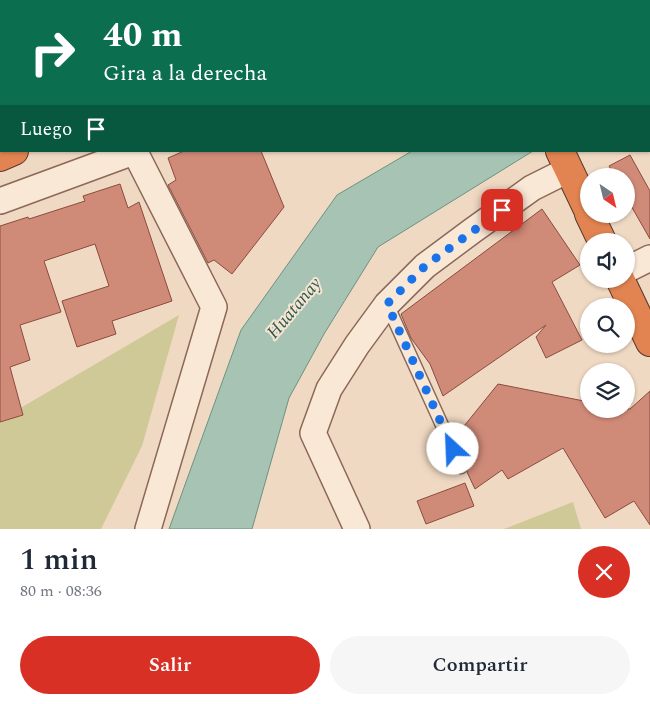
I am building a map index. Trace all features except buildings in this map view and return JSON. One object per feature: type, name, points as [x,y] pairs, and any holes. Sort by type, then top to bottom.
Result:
[{"type":"highway","points":[[0,157],[12,152]]},
{"type":"highway","points":[[563,158],[580,194]]},
{"type":"highway","points":[[624,288],[650,342]]},
{"type":"street","points":[[0,201],[136,152],[214,307],[148,529]]},
{"type":"street","points":[[357,529],[313,433],[329,389],[357,345],[387,304],[425,266],[532,188],[563,158]]},
{"type":"street","points":[[635,266],[650,258]]},
{"type":"lane","points":[[387,304],[462,467]]},
{"type":"shaded area","points":[[179,315],[142,446],[101,529],[0,529],[0,420]]},
{"type":"shaded area","points":[[573,502],[581,529],[504,529]]},
{"type":"water","name":"Huatanay","points":[[410,152],[531,152],[378,247],[324,334],[289,398],[252,529],[169,529],[241,330],[337,195]]},
{"type":"route","points":[[453,449],[387,304],[425,266],[502,210]]}]
